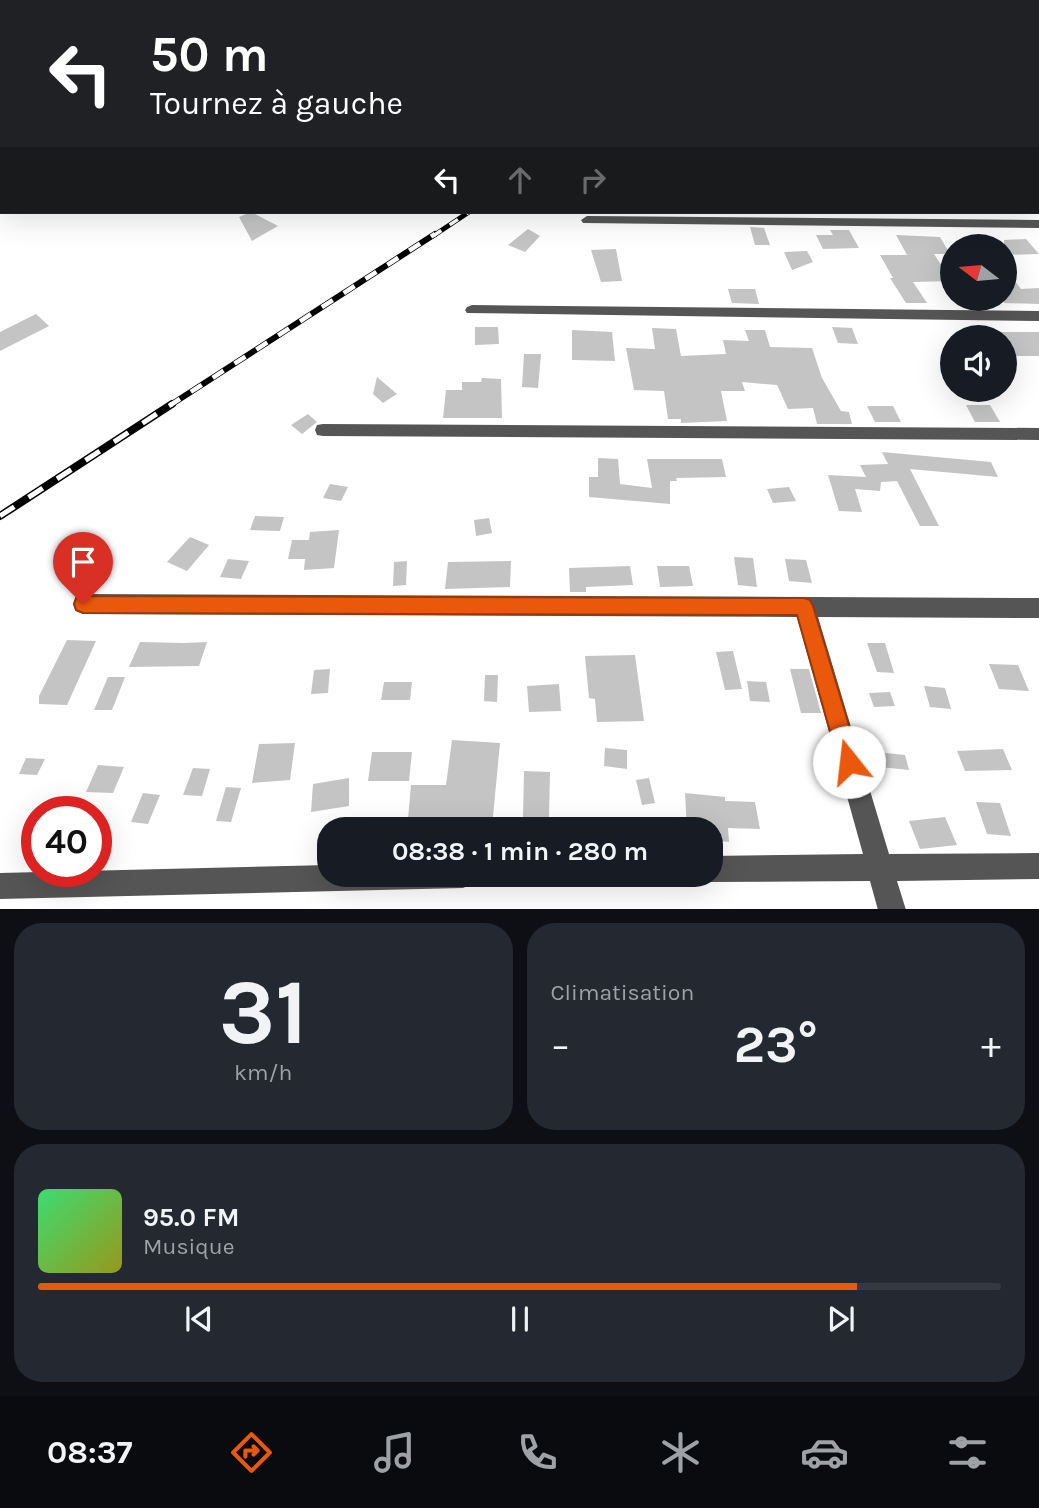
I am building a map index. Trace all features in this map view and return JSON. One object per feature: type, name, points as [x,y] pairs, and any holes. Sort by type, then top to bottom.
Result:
[{"type":"street","points":[[587,220],[1039,223]]},
{"type":"street","points":[[472,310],[1039,316]]},
{"type":"street","points":[[323,430],[1039,433]]},
{"type":"street","points":[[83,604],[1039,608]]},
{"type":"street","points":[[804,606],[892,909]]},
{"type":"street","points":[[723,869],[1039,866]]},
{"type":"street","points":[[0,886],[317,878]]},
{"type":"building","points":[[255,214],[278,226],[252,241],[239,217]]},
{"type":"building","points":[[750,227],[764,228],[770,245],[755,245]]},
{"type":"building","points":[[528,229],[540,236],[525,252],[508,245]]},
{"type":"building","points":[[830,230],[849,230],[859,248],[823,249],[816,235],[833,235]]},
{"type":"building","points":[[896,235],[940,237],[940,254],[934,254],[940,263],[940,281],[913,282],[927,303],[906,303],[890,278],[893,278],[880,255],[907,255]]},
{"type":"building","points":[[1017,239],[1026,239],[1039,254],[1017,255]]},
{"type":"building","points":[[616,249],[622,281],[601,282],[591,250]]},
{"type":"building","points":[[807,251],[813,262],[792,270],[784,252]]},
{"type":"building","points":[[1017,284],[1021,289],[1039,288],[1039,304],[1017,303]]},
{"type":"building","points":[[728,289],[755,289],[759,304],[732,303]]},
{"type":"building","points":[[36,314],[49,326],[0,351],[0,332]]},
{"type":"building","points":[[475,327],[498,327],[499,344],[475,345]]},
{"type":"building","points":[[832,327],[852,328],[858,344],[838,343]]},
{"type":"building","points":[[652,328],[676,329],[681,356],[726,354],[723,340],[749,341],[745,330],[765,330],[770,347],[812,348],[822,378],[841,411],[849,412],[852,424],[817,424],[813,408],[788,409],[777,385],[742,382],[745,391],[721,391],[727,421],[681,423],[681,419],[668,419],[664,391],[634,390],[626,348],[655,349]]},
{"type":"building","points":[[572,330],[612,332],[615,361],[572,360]]},
{"type":"building","points":[[1017,332],[1039,332],[1039,356],[1017,356]]},
{"type":"building","points":[[524,354],[541,354],[538,388],[522,387]]},
{"type":"building","points":[[377,377],[397,394],[383,403],[373,394]]},
{"type":"building","points":[[482,378],[501,379],[502,418],[443,418],[446,390],[462,390],[462,382],[481,382]]},
{"type":"building","points":[[966,405],[990,405],[1000,422],[975,422]]},
{"type":"building","points":[[867,406],[893,406],[901,422],[875,422]]},
{"type":"building","points":[[308,414],[317,422],[302,434],[291,425]]},
{"type":"building","points":[[882,452],[991,462],[998,477],[910,469],[939,526],[920,526],[897,481],[881,482],[880,491],[855,489],[862,512],[839,511],[828,475],[866,477],[860,465],[888,464]]},
{"type":"building","points":[[598,458],[618,459],[620,484],[652,488],[647,459],[722,459],[726,477],[676,478],[677,481],[670,481],[670,504],[589,497],[589,477],[598,477]]},
{"type":"building","points":[[330,484],[348,487],[341,501],[323,498]]},
{"type":"building","points":[[789,487],[796,501],[773,503],[767,489]]},
{"type":"building","points":[[255,516],[284,517],[280,531],[250,530]]},
{"type":"building","points":[[489,518],[492,533],[476,536],[474,520]]},
{"type":"building","points":[[339,530],[334,568],[304,570],[305,559],[288,559],[292,540],[309,540],[310,532]]},
{"type":"building","points":[[190,537],[209,545],[187,571],[167,562]]},
{"type":"building","points":[[82,550],[95,563],[82,573],[68,559]]},
{"type":"building","points":[[734,557],[753,558],[757,587],[738,585]]},
{"type":"building","points":[[228,559],[249,561],[241,579],[220,577]]},
{"type":"building","points":[[785,559],[806,560],[812,583],[789,581]]},
{"type":"building","points":[[407,561],[406,585],[393,586],[394,562]]},
{"type":"building","points":[[511,561],[510,587],[445,589],[448,562]]},
{"type":"building","points":[[630,566],[633,585],[586,587],[586,592],[570,592],[569,568]]},
{"type":"building","points":[[657,566],[689,566],[693,586],[660,587]]},
{"type":"building","points":[[67,640],[96,641],[67,705],[39,704],[39,696]]},
{"type":"building","points":[[140,642],[207,642],[199,666],[129,667]]},
{"type":"building","points":[[867,643],[885,643],[894,673],[877,672]]},
{"type":"building","points":[[733,651],[742,689],[725,690],[716,652]]},
{"type":"building","points":[[635,655],[644,721],[597,722],[595,699],[589,698],[585,656]]},
{"type":"building","points":[[989,664],[1018,665],[1029,691],[999,689]]},
{"type":"building","points":[[330,669],[328,693],[311,694],[314,670]]},
{"type":"building","points":[[790,669],[809,669],[821,713],[801,713]]},
{"type":"building","points":[[485,675],[498,675],[497,702],[484,701]]},
{"type":"building","points":[[108,677],[125,677],[112,710],[94,710]]},
{"type":"building","points":[[747,681],[766,682],[770,702],[750,701]]},
{"type":"building","points":[[384,682],[412,682],[410,700],[381,700]]},
{"type":"building","points":[[559,684],[561,711],[529,712],[527,686]]},
{"type":"building","points":[[924,686],[945,688],[951,709],[930,707]]},
{"type":"building","points":[[890,692],[895,706],[874,707],[869,693]]},
{"type":"building","points":[[452,740],[500,743],[493,817],[408,817],[411,785],[446,785]]},
{"type":"building","points":[[295,743],[290,780],[252,783],[259,744]]},
{"type":"building","points":[[605,748],[627,750],[627,769],[604,766]]},
{"type":"building","points":[[1003,749],[1012,770],[965,771],[957,751]]},
{"type":"building","points":[[867,751],[905,755],[909,770],[870,766]]},
{"type":"building","points":[[372,752],[412,752],[409,781],[368,781]]},
{"type":"building","points":[[26,758],[45,759],[37,775],[19,774]]},
{"type":"building","points":[[98,765],[124,767],[113,793],[86,792]]},
{"type":"building","points":[[193,768],[210,769],[202,796],[183,795]]},
{"type":"building","points":[[524,771],[550,772],[549,817],[523,817]]},
{"type":"building","points":[[349,778],[349,806],[311,812],[313,784]]},
{"type":"building","points":[[649,778],[655,803],[642,805],[636,780]]},
{"type":"building","points":[[226,787],[241,788],[231,822],[216,821]]},
{"type":"building","points":[[143,793],[160,795],[148,824],[131,822]]},
{"type":"building","points":[[685,793],[725,797],[725,801],[755,802],[760,829],[728,828],[729,842],[723,841],[723,817],[686,817]]},
{"type":"building","points":[[976,802],[1000,803],[1011,836],[987,834]]},
{"type":"building","points":[[945,817],[957,845],[920,849],[909,821]]},
{"type":"railway","points":[[433,236],[466,214]]},
{"type":"railway","points":[[169,406],[435,234]]},
{"type":"railway","points":[[0,516],[172,404]]},
{"type":"route","points":[[83,604],[804,606],[849,762]]}]
